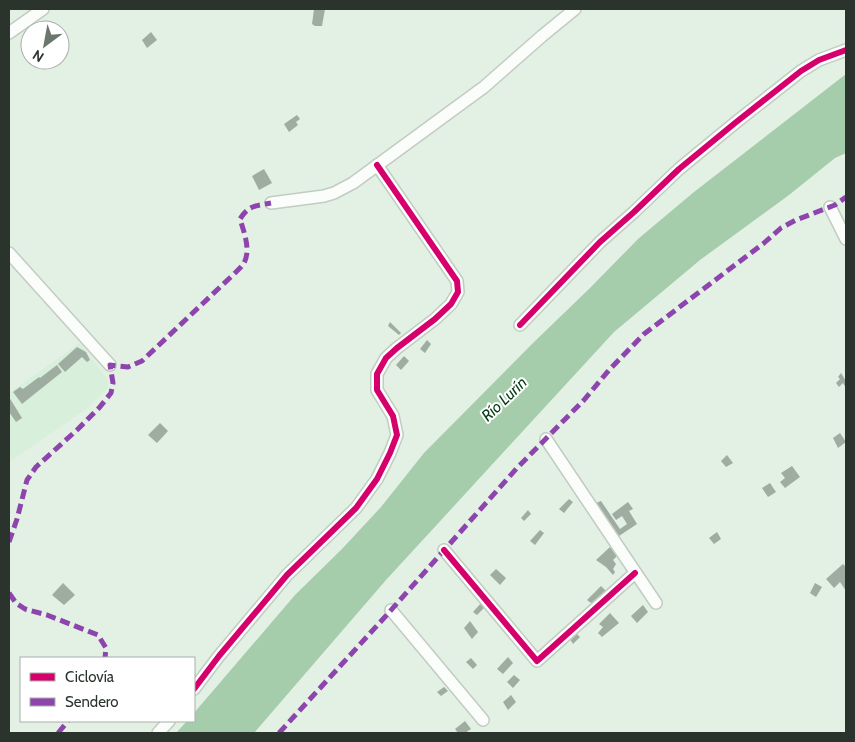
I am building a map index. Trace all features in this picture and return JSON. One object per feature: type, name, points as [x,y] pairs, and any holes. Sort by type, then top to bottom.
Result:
[{"type":"street","points":[[9,33],[43,9]]},
{"type":"street","points":[[271,203],[324,196],[354,183],[484,87],[575,9]]},
{"type":"street","points":[[520,325],[600,242],[679,169],[801,71],[819,60],[846,50]]},
{"type":"street","points":[[195,688],[287,575],[356,508],[377,479],[397,434],[393,416],[378,390],[377,374],[386,358],[435,319],[451,304],[458,292],[457,281],[377,165]]},
{"type":"street","points":[[830,207],[846,239]]},
{"type":"street","points":[[9,253],[110,365]]},
{"type":"street","points":[[546,439],[656,604]]},
{"type":"street","points":[[444,550],[537,661],[635,573]]},
{"type":"street","points":[[391,610],[483,720]]},
{"type":"street","points":[[158,733],[168,722]]},
{"type":"shaded area","points":[[80,343],[108,380],[108,388],[89,407],[9,462],[9,393]]},
{"type":"water","name":"Río Lurín","points":[[846,74],[846,153],[835,158],[789,195],[700,260],[614,332],[386,580],[254,733],[176,733],[186,722],[195,722],[195,712],[295,595],[381,507],[424,453],[638,239],[694,192]]},
{"type":"building","points":[[314,9],[325,9],[322,26],[312,24]]},
{"type":"building","points":[[151,32],[157,40],[147,48],[142,40]]},
{"type":"building","points":[[297,115],[300,119],[296,122],[298,125],[289,132],[284,124]]},
{"type":"building","points":[[264,169],[272,183],[259,190],[252,176]]},
{"type":"building","points":[[390,322],[401,333],[399,335],[388,326]]},
{"type":"building","points":[[427,340],[431,344],[425,353],[420,349]]},
{"type":"building","points":[[77,347],[86,352],[90,360],[87,362],[82,357],[65,372],[58,364]]},
{"type":"building","points":[[404,356],[409,361],[401,370],[396,365]]},
{"type":"building","points":[[57,365],[62,372],[22,404],[13,392],[20,387],[23,389]]},
{"type":"building","points":[[841,373],[846,381],[846,388],[843,383],[839,387],[836,383],[840,379],[838,377]]},
{"type":"building","points":[[9,397],[22,418],[16,422],[9,412]]},
{"type":"building","points":[[160,423],[168,431],[157,443],[148,435]]},
{"type":"building","points":[[840,433],[846,442],[838,448],[833,438]]},
{"type":"building","points":[[727,455],[733,463],[726,467],[721,461]]},
{"type":"building","points":[[792,466],[800,477],[785,488],[780,482],[785,478],[781,473]]},
{"type":"building","points":[[770,483],[776,492],[768,497],[762,488]]},
{"type":"building","points":[[569,499],[573,502],[564,513],[559,509]]},
{"type":"building","points":[[601,501],[620,529],[627,524],[622,516],[616,520],[612,514],[628,502],[633,509],[629,511],[637,524],[619,536],[596,503]]},
{"type":"building","points":[[528,510],[531,514],[524,521],[521,518]]},
{"type":"building","points":[[540,530],[544,533],[535,545],[530,541]]},
{"type":"building","points":[[717,532],[721,539],[714,544],[709,538]]},
{"type":"building","points":[[610,547],[617,556],[613,560],[616,564],[613,569],[615,572],[613,575],[596,560]]},
{"type":"building","points":[[843,564],[846,567],[846,591],[840,582],[834,588],[826,579]]},
{"type":"building","points":[[496,569],[506,578],[500,585],[490,575]]},
{"type":"building","points":[[63,583],[75,595],[64,605],[52,595]]},
{"type":"building","points":[[815,583],[822,587],[816,597],[810,593]]},
{"type":"building","points":[[601,586],[606,591],[591,603],[587,600]]},
{"type":"building","points":[[482,602],[486,606],[477,615],[473,612]]},
{"type":"building","points":[[643,605],[648,612],[637,623],[631,616]]},
{"type":"building","points":[[610,613],[619,623],[602,637],[598,633],[603,627],[599,624]]},
{"type":"building","points":[[470,621],[478,632],[472,639],[464,628]]},
{"type":"building","points":[[576,633],[580,637],[573,644],[570,639]]},
{"type":"building","points":[[508,657],[513,663],[503,674],[497,669]]},
{"type":"building","points":[[471,658],[477,665],[473,669],[466,662]]},
{"type":"building","points":[[514,675],[520,680],[513,688],[507,682]]},
{"type":"building","points":[[444,687],[448,691],[441,696],[437,692]]},
{"type":"building","points":[[511,695],[516,702],[508,710],[503,702]]},
{"type":"building","points":[[465,721],[471,729],[465,733],[458,733],[455,729]]},
{"type":"marked path","points":[[279,733],[517,468],[584,400],[609,370],[644,334],[781,228],[835,205],[846,197]]},
{"type":"marked path","points":[[9,542],[27,480],[36,467],[78,429],[111,393],[113,383],[110,365],[128,367],[142,361],[237,271],[244,263],[247,252],[240,219],[250,209],[271,203]]},
{"type":"marked path","points":[[9,593],[16,603],[25,609],[47,615],[98,635],[106,648],[105,657]]},
{"type":"marked path","points":[[58,733],[67,722]]},
{"type":"cycle path","points":[[520,325],[600,242],[679,169],[801,71],[819,60],[846,50]]},
{"type":"cycle path","points":[[195,688],[287,575],[356,508],[377,479],[397,435],[393,416],[377,390],[377,374],[386,358],[435,319],[451,304],[458,292],[457,281],[377,165]]},
{"type":"cycle path","points":[[444,550],[537,661],[635,573]]}]
